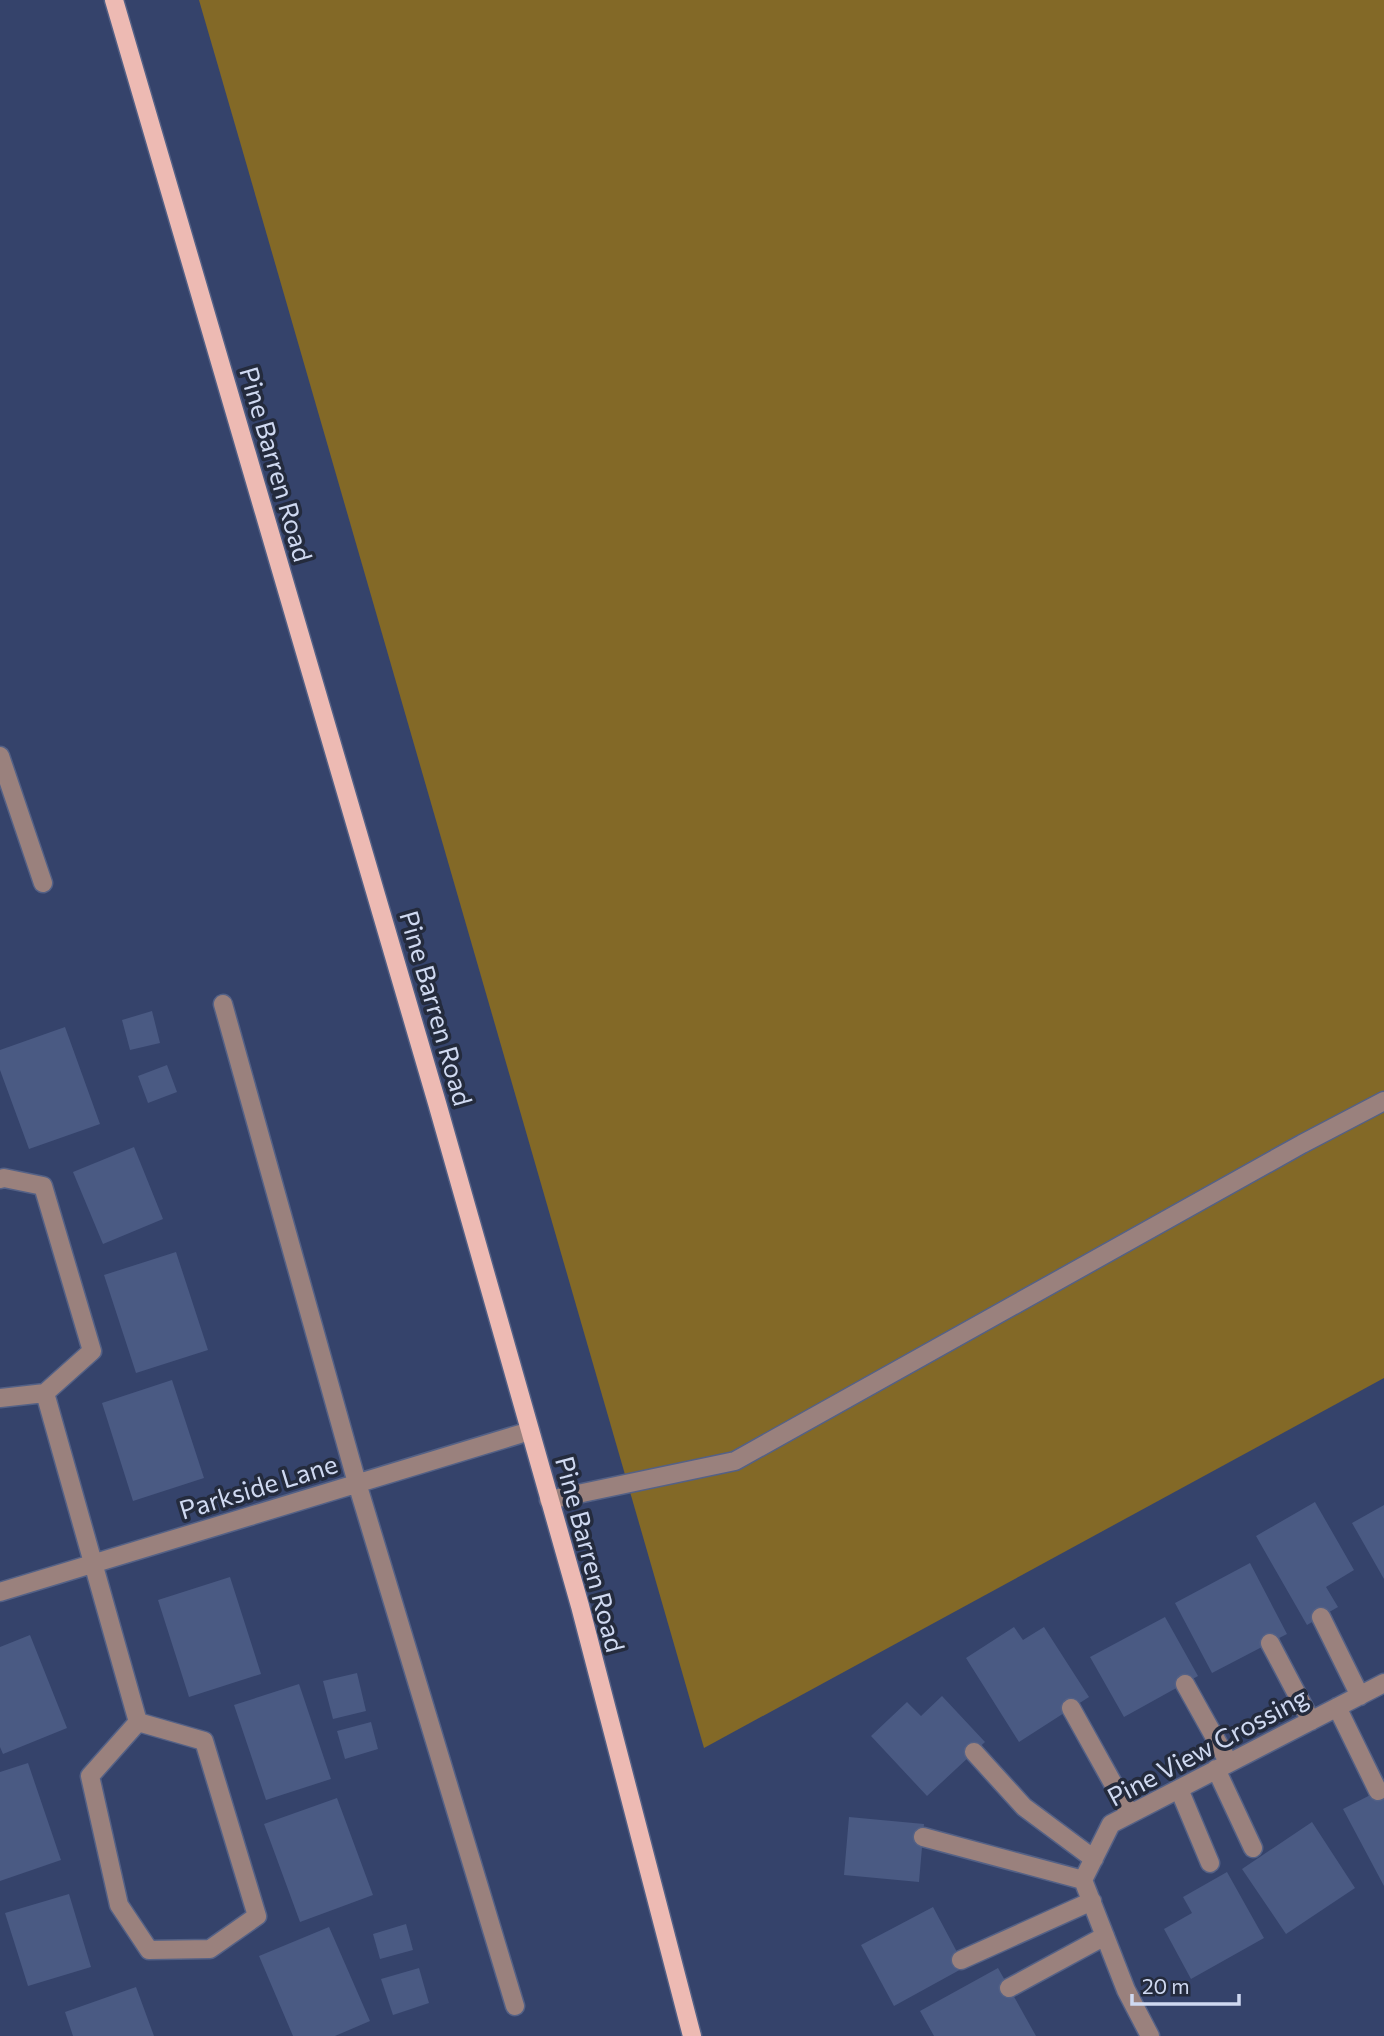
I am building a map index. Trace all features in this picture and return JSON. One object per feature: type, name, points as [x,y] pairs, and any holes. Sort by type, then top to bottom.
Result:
[{"type":"main road","name":"Pine Barren Road","points":[[114,0],[438,1103],[580,1606],[692,2036]]},
{"type":"street","points":[[0,756],[43,883]]},
{"type":"street","points":[[223,1004],[357,1483],[515,2006]]},
{"type":"street","points":[[549,1500],[735,1461],[1302,1144],[1384,1101]]},
{"type":"street","points":[[0,1179],[43,1186],[92,1351],[45,1393],[0,1398]]},
{"type":"street","points":[[45,1393],[138,1722]]},
{"type":"street","name":"Parkside Lane","points":[[0,1592],[530,1431]]},
{"type":"street","points":[[1321,1616],[1360,1696]]},
{"type":"street","points":[[1270,1643],[1311,1721]]},
{"type":"street","name":"Pine View Crossing","points":[[1083,1880],[1111,1824],[1384,1683]]},
{"type":"street","points":[[1185,1684],[1223,1766],[1253,1848]]},
{"type":"street","points":[[1337,1707],[1378,1791]]},
{"type":"street","points":[[1072,1708],[1130,1814]]},
{"type":"street","points":[[138,1722],[204,1741],[257,1916],[210,1949],[149,1950],[119,1905],[90,1776],[138,1722]]},
{"type":"street","points":[[974,1752],[1024,1807],[1094,1859]]},
{"type":"street","points":[[1180,1789],[1210,1863]]},
{"type":"street","points":[[923,1837],[1083,1880],[1145,2034]]},
{"type":"street","points":[[961,1959],[1092,1901]]},
{"type":"street","points":[[1009,1988],[1105,1936]]},
{"type":"shaded area","points":[[199,0],[1384,0],[1384,1378],[704,1748]]},
{"type":"building","points":[[152,1011],[160,1043],[130,1050],[122,1020]]},
{"type":"building","points":[[65,1027],[100,1124],[29,1149],[0,1070],[0,1050]]},
{"type":"building","points":[[167,1065],[177,1092],[148,1103],[138,1076]]},
{"type":"building","points":[[134,1147],[163,1219],[103,1244],[73,1172]]},
{"type":"building","points":[[176,1252],[208,1350],[136,1373],[104,1275]]},
{"type":"building","points":[[172,1380],[204,1478],[133,1501],[102,1403]]},
{"type":"building","points":[[1315,1502],[1354,1570],[1326,1587],[1338,1607],[1307,1625],[1256,1536]]},
{"type":"building","points":[[1384,1505],[1384,1579],[1352,1523]]},
{"type":"building","points":[[1250,1563],[1287,1634],[1212,1673],[1175,1603]]},
{"type":"building","points":[[230,1577],[261,1674],[189,1697],[158,1600]]},
{"type":"building","points":[[1165,1617],[1198,1676],[1124,1717],[1090,1657]]},
{"type":"building","points":[[1014,1627],[1023,1640],[1044,1627],[1089,1697],[1019,1742],[966,1658]]},
{"type":"building","points":[[30,1635],[67,1728],[3,1754],[0,1747],[0,1647]]},
{"type":"building","points":[[357,1673],[366,1711],[333,1719],[323,1681]]},
{"type":"building","points":[[299,1684],[331,1779],[266,1800],[234,1705]]},
{"type":"building","points":[[942,1696],[985,1742],[927,1796],[871,1736],[907,1702],[921,1716]]},
{"type":"building","points":[[371,1722],[378,1749],[345,1759],[337,1731]]},
{"type":"building","points":[[28,1763],[61,1860],[0,1881],[0,1772]]},
{"type":"building","points":[[1384,1788],[1384,1886],[1343,1809]]},
{"type":"building","points":[[337,1798],[373,1895],[300,1922],[264,1824]]},
{"type":"building","points":[[849,1817],[924,1824],[919,1882],[844,1875]]},
{"type":"building","points":[[1312,1822],[1355,1888],[1286,1934],[1242,1869]]},
{"type":"building","points":[[1227,1872],[1264,1938],[1191,1979],[1164,1929],[1192,1913],[1183,1897]]},
{"type":"building","points":[[69,1894],[91,1967],[28,1986],[5,1913]]},
{"type":"building","points":[[933,1907],[965,1967],[894,2006],[861,1945]]},
{"type":"building","points":[[406,1924],[413,1950],[380,1959],[373,1934]]},
{"type":"building","points":[[329,1927],[370,2021],[335,2036],[293,2036],[259,1956]]},
{"type":"building","points":[[419,1968],[429,2003],[393,2015],[381,1979]]},
{"type":"building","points":[[998,1968],[1036,2036],[934,2036],[920,2011]]},
{"type":"building","points":[[136,1987],[154,2036],[73,2036],[65,2012]]}]
